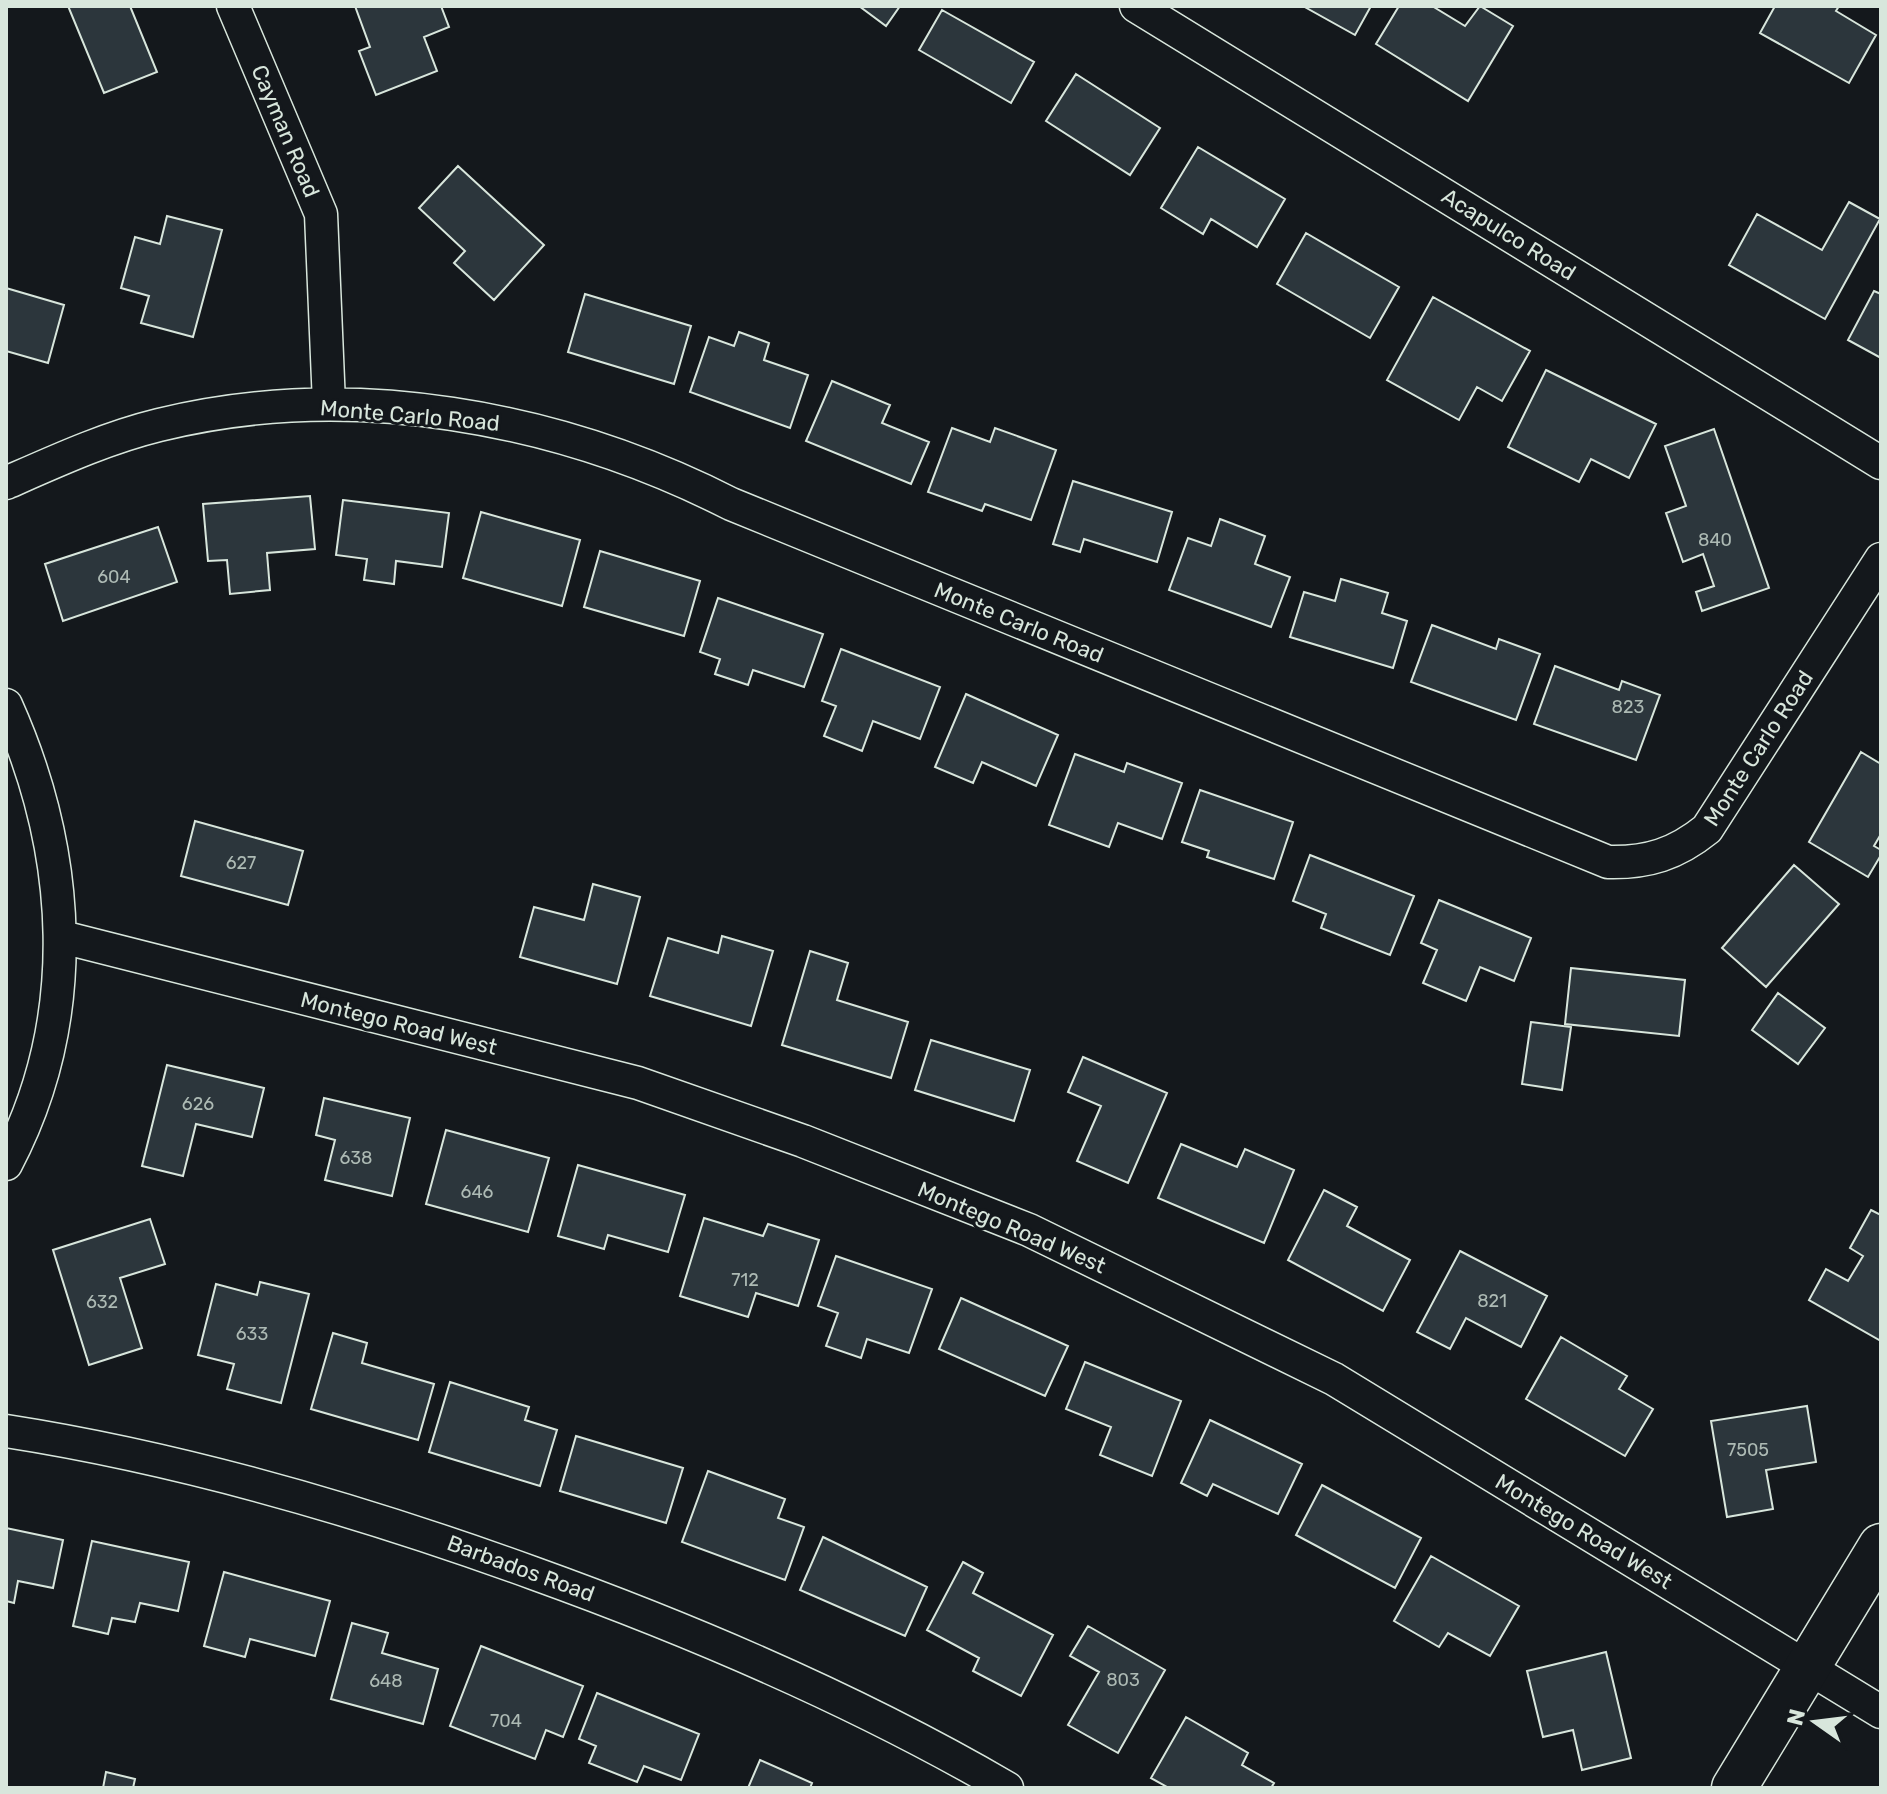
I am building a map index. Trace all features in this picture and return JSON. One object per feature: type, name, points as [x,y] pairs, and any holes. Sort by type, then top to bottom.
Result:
[{"type":"street","name":"Cayman Road","points":[[233,6],[321,214],[329,404]]},
{"type":"street","name":"Acapulco Road","points":[[1136,6],[1881,463]]},
{"type":"street","name":"Monte Carlo Road","points":[[6,483],[80,450],[160,424],[329,404],[453,414],[522,426],[588,443],[680,478],[746,510],[1608,862],[1636,863],[1680,851],[1707,829],[1881,559]]},
{"type":"street","points":[[6,705],[35,775],[56,864],[62,937],[58,985],[42,1070],[20,1138],[6,1164]]},
{"type":"street","name":"Montego Road West","points":[[62,937],[638,1083],[803,1141],[1029,1230],[1334,1379],[1881,1712]]},
{"type":"street","name":"Barbados Road","points":[[6,1431],[240,1481],[422,1533],[655,1617],[765,1662],[1007,1788]]},
{"type":"street","points":[[1734,1788],[1881,1546]]},
{"type":"building","points":[[68,6],[130,6],[157,72],[104,93]]},
{"type":"building","points":[[355,6],[441,6],[449,27],[424,37],[437,71],[376,95],[359,51],[370,47]]},
{"type":"building","points":[[859,6],[900,6],[886,26]]},
{"type":"building","points":[[1303,6],[1371,6],[1355,35]]},
{"type":"building","points":[[1399,6],[1432,6],[1465,26],[1480,6],[1513,26],[1468,101],[1376,44]]},
{"type":"building","points":[[1775,6],[1839,6],[1836,11],[1876,35],[1849,83],[1760,33]]},
{"type":"building","points":[[942,10],[1034,62],[1011,103],[919,50]]},
{"type":"building","points":[[1076,74],[1160,128],[1130,175],[1046,121]]},
{"type":"building","points":[[1198,147],[1285,199],[1257,247],[1211,219],[1203,234],[1161,208]]},
{"type":"building","points":[[458,166],[544,245],[494,300],[454,263],[465,251],[419,208]]},
{"type":"building","points":[[1849,202],[1880,219],[1825,319],[1729,265],[1757,214],[1822,250]]},
{"type":"building","points":[[167,216],[222,230],[193,337],[141,323],[149,296],[121,288],[135,237],[160,244]]},
{"type":"building","points":[[1306,233],[1399,287],[1370,338],[1277,284]]},
{"type":"building","points":[[6,288],[64,305],[48,363],[6,351]]},
{"type":"building","points":[[1874,291],[1881,294],[1881,358],[1848,340]]},
{"type":"building","points":[[585,294],[691,326],[674,384],[568,352]]},
{"type":"building","points":[[1433,297],[1530,351],[1502,401],[1477,387],[1459,420],[1387,380]]},
{"type":"building","points":[[739,332],[769,343],[764,360],[808,375],[790,428],[690,392],[709,337],[734,346]]},
{"type":"building","points":[[1546,370],[1656,424],[1629,478],[1591,459],[1579,482],[1508,447]]},
{"type":"building","points":[[832,381],[890,405],[882,423],[929,442],[911,484],[806,441]]},
{"type":"building","points":[[952,428],[990,442],[995,428],[1056,450],[1031,520],[985,504],[982,511],[928,492]]},
{"type":"building","points":[[1714,429],[1769,588],[1702,611],[1696,592],[1714,586],[1703,554],[1683,562],[1666,513],[1686,506],[1665,446]]},
{"type":"building","points":[[1073,481],[1172,512],[1157,562],[1084,539],[1080,552],[1053,544]]},
{"type":"building","points":[[310,496],[315,549],[267,553],[270,590],[230,594],[227,560],[208,561],[203,504]]},
{"type":"building","points":[[343,500],[449,513],[442,567],[396,561],[394,584],[364,580],[367,559],[336,555]]},
{"type":"building","points":[[481,512],[580,540],[562,606],[463,578]]},
{"type":"building","points":[[1220,519],[1265,536],[1255,564],[1290,577],[1271,627],[1169,590],[1188,538],[1211,546]]},
{"type":"building","points":[[158,527],[177,582],[63,621],[45,564]]},
{"type":"building","points":[[600,551],[700,581],[684,636],[584,607]]},
{"type":"building","points":[[1341,579],[1388,593],[1382,613],[1407,621],[1393,668],[1290,637],[1304,592],[1335,601]]},
{"type":"building","points":[[718,598],[823,634],[804,687],[753,670],[748,685],[715,674],[720,659],[700,652]]},
{"type":"building","points":[[1432,625],[1496,649],[1499,639],[1540,654],[1516,720],[1411,682]]},
{"type":"building","points":[[841,649],[940,687],[920,739],[873,721],[862,751],[824,736],[836,706],[822,701]]},
{"type":"building","points":[[1555,666],[1619,690],[1622,681],[1660,695],[1636,760],[1534,724]]},
{"type":"building","points":[[966,694],[1058,735],[1036,786],[982,762],[973,783],[935,767]]},
{"type":"building","points":[[1861,752],[1881,764],[1881,834],[1874,846],[1881,850],[1881,855],[1868,877],[1809,842]]},
{"type":"building","points":[[1075,754],[1124,772],[1127,763],[1182,783],[1162,839],[1118,823],[1109,847],[1049,825]]},
{"type":"building","points":[[1200,790],[1293,822],[1274,879],[1207,857],[1209,851],[1182,842]]},
{"type":"building","points":[[195,821],[303,851],[288,905],[181,876]]},
{"type":"building","points":[[1310,855],[1414,896],[1390,955],[1321,928],[1326,914],[1293,901]]},
{"type":"building","points":[[1794,865],[1839,904],[1766,987],[1722,948]]},
{"type":"building","points":[[593,884],[640,897],[617,984],[520,957],[534,907],[584,920]]},
{"type":"building","points":[[1439,900],[1531,938],[1514,981],[1480,967],[1466,1001],[1423,983],[1437,950],[1421,943]]},
{"type":"building","points":[[722,936],[773,951],[751,1026],[650,996],[668,938],[718,953]]},
{"type":"building","points":[[810,951],[848,963],[837,1000],[908,1022],[891,1078],[782,1045]]},
{"type":"building","points":[[1571,968],[1685,980],[1679,1036],[1565,1024]]},
{"type":"building","points":[[1778,993],[1825,1028],[1798,1064],[1752,1030]]},
{"type":"building","points":[[1531,1022],[1571,1027],[1562,1090],[1522,1084]]},
{"type":"building","points":[[931,1040],[1030,1070],[1014,1121],[915,1090]]},
{"type":"building","points":[[1083,1057],[1167,1093],[1128,1183],[1077,1161],[1101,1106],[1068,1092]]},
{"type":"building","points":[[167,1065],[264,1088],[252,1137],[196,1124],[183,1176],[142,1166]]},
{"type":"building","points":[[324,1098],[410,1118],[392,1196],[325,1180],[335,1140],[316,1135]]},
{"type":"building","points":[[446,1130],[549,1158],[528,1232],[426,1204]]},
{"type":"building","points":[[1181,1144],[1237,1167],[1245,1149],[1294,1170],[1264,1243],[1158,1198]]},
{"type":"building","points":[[578,1165],[685,1195],[668,1252],[608,1235],[604,1249],[558,1236]]},
{"type":"building","points":[[1324,1190],[1357,1207],[1347,1226],[1410,1260],[1383,1311],[1288,1260]]},
{"type":"building","points":[[1871,1210],[1881,1215],[1881,1341],[1809,1300],[1826,1269],[1848,1281],[1863,1256],[1850,1248]]},
{"type":"building","points":[[704,1218],[763,1236],[768,1224],[819,1240],[798,1306],[756,1293],[748,1317],[680,1296]]},
{"type":"building","points":[[150,1219],[165,1264],[120,1278],[142,1348],[89,1365],[53,1250]]},
{"type":"building","points":[[1460,1251],[1547,1296],[1521,1347],[1466,1318],[1450,1349],[1417,1332]]},
{"type":"building","points":[[836,1256],[932,1289],[909,1353],[867,1339],[861,1358],[826,1346],[838,1313],[818,1306]]},
{"type":"building","points":[[260,1282],[309,1294],[281,1403],[227,1389],[234,1364],[198,1355],[216,1284],[257,1295]]},
{"type":"building","points":[[961,1298],[1068,1346],[1045,1396],[939,1349]]},
{"type":"building","points":[[333,1333],[367,1343],[362,1363],[434,1384],[418,1440],[311,1409]]},
{"type":"building","points":[[1561,1337],[1627,1376],[1619,1389],[1653,1409],[1625,1456],[1526,1399]]},
{"type":"building","points":[[1085,1362],[1181,1401],[1152,1476],[1100,1455],[1111,1427],[1066,1409]]},
{"type":"building","points":[[450,1382],[529,1407],[525,1420],[557,1430],[540,1486],[429,1452]]},
{"type":"building","points":[[1807,1406],[1816,1462],[1766,1470],[1773,1509],[1727,1517],[1711,1421]]},
{"type":"building","points":[[1210,1420],[1302,1464],[1278,1514],[1213,1484],[1207,1496],[1181,1483]]},
{"type":"building","points":[[576,1436],[683,1468],[666,1523],[560,1491]]},
{"type":"building","points":[[708,1471],[785,1499],[778,1518],[804,1527],[785,1580],[682,1542]]},
{"type":"building","points":[[1322,1485],[1421,1538],[1395,1588],[1296,1535]]},
{"type":"building","points":[[6,1528],[63,1540],[53,1588],[18,1581],[14,1603],[6,1601]]},
{"type":"building","points":[[823,1537],[927,1587],[905,1636],[800,1590]]},
{"type":"building","points":[[92,1541],[189,1562],[178,1611],[140,1603],[135,1622],[112,1618],[108,1634],[73,1626]]},
{"type":"building","points":[[1431,1556],[1519,1606],[1490,1656],[1448,1633],[1439,1647],[1394,1621]]},
{"type":"building","points":[[963,1562],[983,1573],[973,1593],[1053,1635],[1021,1696],[973,1671],[979,1658],[927,1630]]},
{"type":"building","points":[[224,1572],[330,1601],[315,1656],[250,1639],[245,1657],[204,1646]]},
{"type":"building","points":[[352,1623],[388,1633],[382,1653],[438,1669],[423,1724],[331,1699]]},
{"type":"building","points":[[1088,1626],[1165,1670],[1118,1753],[1068,1725],[1099,1672],[1070,1656]]},
{"type":"building","points":[[481,1646],[583,1686],[563,1737],[546,1730],[535,1759],[450,1726]]},
{"type":"building","points":[[1606,1652],[1631,1758],[1582,1770],[1573,1730],[1543,1737],[1527,1671]]},
{"type":"building","points":[[597,1693],[699,1734],[681,1780],[644,1766],[637,1782],[589,1763],[596,1746],[579,1739]]},
{"type":"building","points":[[1186,1717],[1248,1753],[1242,1765],[1274,1783],[1271,1788],[1169,1788],[1151,1778]]},
{"type":"building","points":[[760,1760],[812,1783],[810,1788],[748,1788]]},
{"type":"building","points":[[106,1772],[135,1779],[133,1788],[103,1788]]}]
